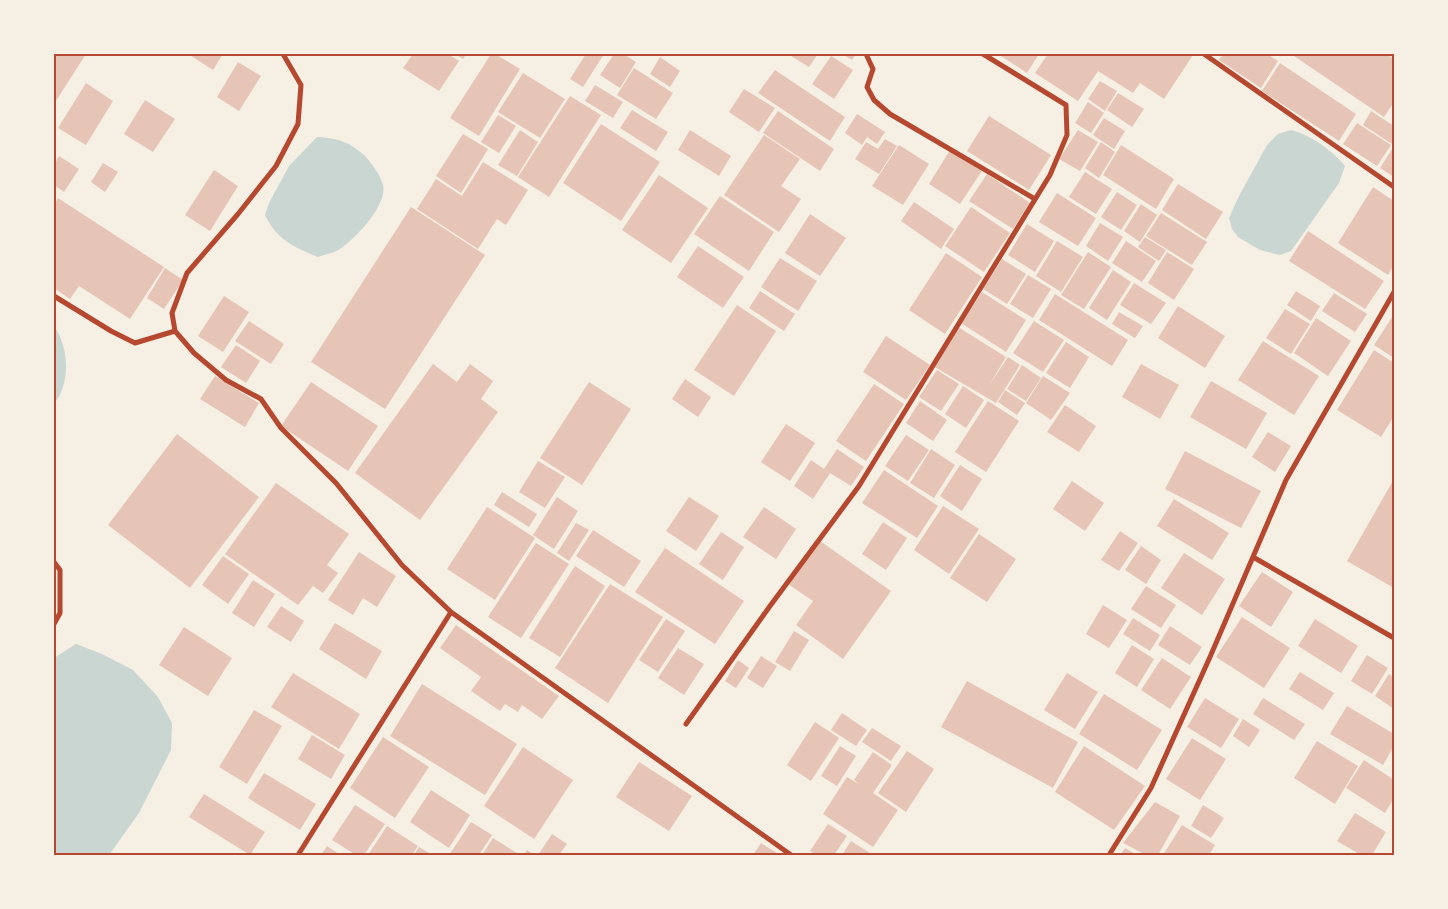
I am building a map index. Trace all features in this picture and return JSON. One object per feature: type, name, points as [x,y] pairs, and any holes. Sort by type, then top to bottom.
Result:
[{"type":"street","points":[[283,54],[301,85],[298,124],[276,166],[187,273],[172,313],[175,331],[194,353],[226,380],[261,398],[281,428],[336,483],[402,564],[452,612],[791,855]]},
{"type":"street","points":[[866,54],[874,69],[867,86],[874,100],[890,114],[1035,199]]},
{"type":"street","points":[[686,724],[859,486],[1050,174],[1067,134],[1066,105],[983,54]]},
{"type":"street","points":[[1204,54],[1394,187]]},
{"type":"street","points":[[1109,855],[1151,788],[1286,480],[1394,292]]},
{"type":"street","points":[[54,296],[134,343],[175,331]]},
{"type":"street","points":[[1253,557],[1394,638]]},
{"type":"street","points":[[54,562],[60,570],[60,613],[54,624]]},
{"type":"street","points":[[298,855],[452,612]]},
{"type":"shaded area","points":[[1291,130],[1321,144],[1345,166],[1339,183],[1291,251],[1280,255],[1260,250],[1238,237],[1232,229],[1229,218],[1267,145],[1278,134]]},
{"type":"shaded area","points":[[317,137],[331,138],[354,147],[368,159],[378,173],[383,185],[383,193],[376,211],[362,230],[338,250],[318,257],[287,242],[275,231],[265,215],[269,203],[289,166]]},
{"type":"shaded area","points":[[54,326],[63,344],[66,365],[63,386],[54,404]]},
{"type":"shaded area","points":[[76,644],[102,654],[133,670],[158,697],[172,723],[171,750],[139,813],[109,855],[54,855],[54,658]]},
{"type":"building","points":[[54,54],[86,54],[54,104]]},
{"type":"building","points":[[188,54],[223,54],[213,70]]},
{"type":"building","points":[[413,54],[448,54],[459,61],[439,91],[403,68]]},
{"type":"building","points":[[455,54],[466,54],[463,59]]},
{"type":"building","points":[[491,54],[495,54],[520,69],[479,136],[450,118]]},
{"type":"building","points":[[586,54],[604,54],[583,87],[570,79]]},
{"type":"building","points":[[614,54],[623,54],[636,62],[620,88],[600,75]]},
{"type":"building","points":[[788,54],[818,54],[809,67]]},
{"type":"building","points":[[842,54],[856,54],[852,60]]},
{"type":"building","points":[[998,54],[1039,54],[1027,73]]},
{"type":"building","points":[[1048,54],[1193,55],[1164,99],[1140,83],[1133,93],[1098,71],[1078,101],[1035,73]]},
{"type":"building","points":[[1223,54],[1267,54],[1278,61],[1261,88],[1219,60]]},
{"type":"building","points":[[1291,54],[1386,54],[1394,59],[1394,102],[1384,117]]},
{"type":"building","points":[[831,56],[853,70],[834,99],[812,84]]},
{"type":"building","points":[[660,57],[680,71],[670,87],[650,74]]},
{"type":"building","points":[[238,62],[261,76],[239,111],[217,97]]},
{"type":"building","points":[[1280,63],[1356,114],[1339,141],[1262,91]]},
{"type":"building","points":[[634,68],[673,93],[656,119],[617,95]]},
{"type":"building","points":[[775,70],[845,117],[830,141],[758,93]]},
{"type":"building","points":[[523,73],[565,99],[540,138],[498,112]]},
{"type":"building","points":[[1100,81],[1117,91],[1105,111],[1088,99]]},
{"type":"building","points":[[86,83],[113,101],[86,145],[58,128]]},
{"type":"building","points":[[595,85],[623,102],[613,118],[585,101]]},
{"type":"building","points":[[744,89],[775,108],[759,132],[729,112]]},
{"type":"building","points":[[1118,93],[1144,109],[1132,127],[1107,110]]},
{"type":"building","points":[[570,96],[601,115],[549,197],[518,177]]},
{"type":"building","points":[[145,100],[175,119],[153,152],[124,134]]},
{"type":"building","points":[[1088,102],[1104,113],[1091,133],[1075,123]]},
{"type":"building","points":[[632,110],[668,132],[656,151],[620,128]]},
{"type":"building","points":[[778,111],[834,149],[820,171],[763,133]]},
{"type":"building","points":[[1371,111],[1394,126],[1394,140],[1392,144],[1363,125]]},
{"type":"building","points":[[857,114],[885,132],[877,144],[867,137],[862,145],[845,133]]},
{"type":"building","points":[[498,115],[516,126],[499,153],[481,142]]},
{"type":"building","points":[[989,116],[1051,155],[1029,190],[967,151]]},
{"type":"building","points":[[1104,118],[1125,131],[1114,149],[1093,135]]},
{"type":"building","points":[[1357,123],[1391,145],[1377,166],[1343,144]]},
{"type":"building","points":[[601,124],[660,162],[621,221],[563,183]]},
{"type":"building","points":[[520,130],[538,142],[517,176],[498,165]]},
{"type":"building","points":[[690,130],[731,156],[719,176],[678,150]]},
{"type":"building","points":[[1078,130],[1098,142],[1080,171],[1059,159]]},
{"type":"building","points":[[463,134],[488,149],[461,193],[436,176]]},
{"type":"building","points":[[764,135],[800,159],[781,186],[801,199],[779,232],[724,195]]},
{"type":"building","points":[[885,139],[897,146],[879,174],[855,159],[866,142],[878,149]]},
{"type":"building","points":[[1101,142],[1115,152],[1099,178],[1085,168]]},
{"type":"building","points":[[899,145],[929,164],[903,205],[872,186]]},
{"type":"building","points":[[1121,145],[1174,179],[1156,209],[1103,175]]},
{"type":"building","points":[[1394,146],[1394,177],[1380,168]]},
{"type":"building","points":[[950,150],[982,171],[960,204],[929,184]]},
{"type":"building","points":[[59,156],[79,169],[64,192],[54,185],[54,165]]},
{"type":"building","points":[[483,162],[528,190],[506,225],[497,219],[478,249],[417,209],[436,179],[462,196]]},
{"type":"building","points":[[103,163],[118,172],[105,192],[91,182]]},
{"type":"building","points":[[214,170],[238,186],[210,231],[185,215]]},
{"type":"building","points":[[1085,172],[1112,189],[1096,214],[1069,197]]},
{"type":"building","points":[[987,174],[1030,203],[1013,229],[969,201]]},
{"type":"building","points":[[659,175],[708,208],[671,263],[622,230]]},
{"type":"building","points":[[1178,184],[1223,212],[1206,239],[1162,210]]},
{"type":"building","points":[[1373,187],[1394,201],[1394,265],[1388,275],[1338,243]]},
{"type":"building","points":[[1117,192],[1137,205],[1121,230],[1101,217]]},
{"type":"building","points":[[1057,193],[1096,218],[1078,246],[1039,222]]},
{"type":"building","points":[[720,196],[774,232],[749,271],[694,234]]},
{"type":"building","points":[[58,198],[164,267],[130,319],[79,286],[70,299],[54,288],[54,205]]},
{"type":"building","points":[[914,202],[954,229],[941,249],[901,221]]},
{"type":"building","points":[[1141,204],[1157,215],[1140,242],[1124,231]]},
{"type":"building","points":[[411,207],[485,255],[385,409],[311,362]]},
{"type":"building","points":[[971,207],[1010,233],[984,272],[945,246]]},
{"type":"building","points":[[1161,213],[1207,242],[1192,265],[1146,236]]},
{"type":"building","points":[[810,214],[846,238],[820,276],[785,253]]},
{"type":"building","points":[[1100,223],[1123,237],[1108,261],[1086,246]]},
{"type":"building","points":[[1027,224],[1054,241],[1035,272],[1008,255]]},
{"type":"building","points":[[1308,231],[1384,281],[1365,309],[1289,261]]},
{"type":"building","points":[[1145,237],[1166,250],[1159,261],[1138,247]]},
{"type":"building","points":[[1057,241],[1083,257],[1061,292],[1036,276]]},
{"type":"building","points":[[1126,241],[1156,261],[1142,282],[1112,263]]},
{"type":"building","points":[[698,246],[744,277],[723,308],[677,277]]},
{"type":"building","points":[[1088,252],[1111,267],[1084,309],[1061,295]]},
{"type":"building","points":[[1167,252],[1194,269],[1174,300],[1148,283]]},
{"type":"building","points":[[946,253],[982,277],[945,334],[909,310]]},
{"type":"building","points":[[780,258],[817,281],[798,311],[761,287]]},
{"type":"building","points":[[1002,259],[1026,274],[1007,304],[983,289]]},
{"type":"building","points":[[165,268],[183,280],[164,309],[147,298]]},
{"type":"building","points":[[1113,270],[1131,282],[1107,320],[1089,308]]},
{"type":"building","points":[[1028,275],[1051,289],[1033,318],[1010,304]]},
{"type":"building","points":[[1134,283],[1166,303],[1151,324],[1120,305]]},
{"type":"building","points":[[760,291],[795,314],[784,331],[749,308]]},
{"type":"building","points":[[1296,291],[1320,306],[1311,321],[1287,305]]},
{"type":"building","points":[[982,292],[1026,320],[1006,352],[961,323]]},
{"type":"building","points":[[1334,293],[1367,314],[1355,332],[1322,311]]},
{"type":"building","points":[[1055,294],[1128,340],[1112,366],[1039,320]]},
{"type":"building","points":[[224,296],[249,312],[223,352],[198,336]]},
{"type":"building","points":[[737,305],[776,331],[734,396],[694,370]]},
{"type":"building","points":[[1178,306],[1225,336],[1205,368],[1158,338]]},
{"type":"building","points":[[1285,309],[1310,324],[1291,354],[1266,338]]},
{"type":"building","points":[[1119,312],[1143,326],[1135,338],[1112,324]]},
{"type":"building","points":[[1394,314],[1394,358],[1374,345]]},
{"type":"building","points":[[1316,318],[1351,341],[1328,376],[1294,353]]},
{"type":"building","points":[[249,321],[284,344],[271,364],[235,341]]},
{"type":"building","points":[[1034,321],[1064,340],[1043,372],[1013,353]]},
{"type":"building","points":[[958,327],[1006,357],[988,387],[1008,357],[1020,365],[996,403],[933,366]]},
{"type":"building","points":[[886,336],[930,365],[906,400],[863,372]]},
{"type":"building","points":[[1263,341],[1319,376],[1294,415],[1238,380]]},
{"type":"building","points":[[1066,342],[1089,357],[1070,388],[1046,373]]},
{"type":"building","points":[[236,345],[260,361],[246,383],[221,367]]},
{"type":"building","points":[[1374,350],[1394,363],[1394,416],[1381,437],[1337,410]]},
{"type":"building","points":[[433,364],[457,382],[470,364],[493,381],[481,399],[498,412],[420,520],[355,473]]},
{"type":"building","points":[[1141,364],[1179,385],[1160,419],[1122,397]]},
{"type":"building","points":[[1022,365],[1041,378],[1026,401],[1007,389]]},
{"type":"building","points":[[937,370],[959,384],[941,411],[919,397]]},
{"type":"building","points":[[215,376],[259,403],[245,427],[200,399]]},
{"type":"building","points":[[1043,376],[1070,393],[1051,420],[1026,403]]},
{"type":"building","points":[[685,379],[711,397],[698,417],[672,399]]},
{"type":"building","points":[[1211,381],[1267,413],[1246,449],[1190,417]]},
{"type":"building","points":[[311,382],[378,426],[348,471],[281,426]]},
{"type":"building","points":[[589,382],[631,409],[582,485],[540,458]]},
{"type":"building","points":[[874,384],[904,404],[866,461],[836,441]]},
{"type":"building","points":[[963,386],[984,400],[966,428],[945,414]]},
{"type":"building","points":[[1005,390],[1025,403],[1017,415],[998,402]]},
{"type":"building","points":[[920,401],[947,420],[933,441],[906,423]]},
{"type":"building","points":[[988,401],[1019,421],[986,472],[955,452]]},
{"type":"building","points":[[1065,405],[1096,426],[1079,452],[1047,432]]},
{"type":"building","points":[[786,424],[815,443],[790,481],[761,462]]},
{"type":"building","points":[[1268,432],[1291,446],[1275,472],[1252,457]]},
{"type":"building","points":[[177,434],[259,497],[190,588],[108,525]]},
{"type":"building","points":[[906,435],[929,450],[908,481],[885,466]]},
{"type":"building","points":[[837,449],[864,467],[851,486],[830,473],[813,499],[794,486],[811,460],[824,469]]},
{"type":"building","points":[[931,449],[955,465],[934,498],[910,483]]},
{"type":"building","points":[[1185,451],[1261,491],[1241,528],[1165,489]]},
{"type":"building","points":[[538,461],[565,477],[545,508],[519,492]]},
{"type":"building","points":[[960,465],[982,479],[962,511],[940,496]]},
{"type":"building","points":[[884,470],[938,506],[917,538],[862,503]]},
{"type":"building","points":[[1394,479],[1394,588],[1347,561]]},
{"type":"building","points":[[1072,481],[1104,503],[1085,531],[1053,509]]},
{"type":"building","points":[[276,483],[349,534],[327,565],[338,573],[323,593],[313,586],[298,605],[225,554]]},
{"type":"building","points":[[502,492],[537,514],[529,527],[494,505]]},
{"type":"building","points":[[557,497],[578,511],[554,549],[533,535]]},
{"type":"building","points":[[689,497],[719,516],[696,551],[666,531]]},
{"type":"building","points":[[1174,499],[1229,533],[1212,560],[1157,526]]},
{"type":"building","points":[[943,506],[979,529],[949,574],[914,550]]},
{"type":"building","points":[[487,507],[535,538],[495,600],[447,569]]},
{"type":"building","points":[[764,507],[796,529],[776,559],[743,537]]},
{"type":"building","points":[[883,522],[907,538],[886,570],[862,554]]},
{"type":"building","points":[[576,523],[589,530],[569,561],[557,553]]},
{"type":"building","points":[[593,530],[641,561],[624,587],[576,556]]},
{"type":"building","points":[[1120,531],[1138,543],[1119,571],[1101,560]]},
{"type":"building","points":[[721,532],[744,547],[723,580],[699,564]]},
{"type":"building","points":[[979,534],[1016,559],[987,602],[950,578]]},
{"type":"building","points":[[820,541],[891,591],[843,659],[796,625],[813,601],[788,584]]},
{"type":"building","points":[[536,543],[569,564],[521,638],[488,617]]},
{"type":"building","points":[[1141,546],[1161,560],[1146,584],[1125,570]]},
{"type":"building","points":[[665,548],[744,601],[715,644],[635,592]]},
{"type":"building","points":[[359,552],[396,576],[377,607],[363,598],[353,615],[328,600]]},
{"type":"building","points":[[1184,553],[1225,579],[1202,615],[1161,588]]},
{"type":"building","points":[[223,556],[249,574],[228,604],[202,585]]},
{"type":"building","points":[[575,566],[605,586],[560,657],[529,638]]},
{"type":"building","points":[[1262,572],[1293,592],[1271,627],[1239,606]]},
{"type":"building","points":[[253,580],[275,594],[254,627],[232,613]]},
{"type":"building","points":[[610,584],[663,617],[608,703],[555,668]]},
{"type":"building","points":[[1146,586],[1176,605],[1161,628],[1131,609]]},
{"type":"building","points":[[1103,605],[1127,620],[1109,648],[1086,634]]},
{"type":"building","points":[[281,606],[304,621],[291,642],[267,627]]},
{"type":"building","points":[[1242,617],[1290,648],[1264,688],[1216,657]]},
{"type":"building","points":[[1133,618],[1160,635],[1150,651],[1123,634]]},
{"type":"building","points":[[666,619],[685,631],[658,672],[639,660]]},
{"type":"building","points":[[1315,619],[1358,646],[1341,673],[1298,646]]},
{"type":"building","points":[[335,623],[382,651],[366,679],[319,649]]},
{"type":"building","points":[[456,625],[559,696],[542,719],[522,705],[518,712],[505,704],[500,711],[471,691],[481,677],[440,648]]},
{"type":"building","points":[[1170,626],[1202,647],[1190,665],[1158,645]]},
{"type":"building","points":[[184,627],[232,658],[208,696],[159,665]]},
{"type":"building","points":[[794,631],[809,640],[790,671],[775,662]]},
{"type":"building","points":[[1132,645],[1154,659],[1137,687],[1115,673]]},
{"type":"building","points":[[678,648],[704,664],[684,695],[658,678]]},
{"type":"building","points":[[1367,655],[1388,668],[1372,694],[1351,681]]},
{"type":"building","points":[[761,656],[777,666],[763,688],[747,678]]},
{"type":"building","points":[[1162,658],[1191,677],[1170,709],[1141,690]]},
{"type":"building","points":[[738,660],[749,668],[736,688],[725,681]]},
{"type":"building","points":[[1300,672],[1334,693],[1323,710],[1289,689]]},
{"type":"building","points":[[293,673],[360,714],[339,749],[271,707]]},
{"type":"building","points":[[1067,673],[1098,692],[1075,729],[1044,710]]},
{"type":"building","points":[[1389,674],[1394,678],[1394,709],[1375,696]]},
{"type":"building","points":[[967,681],[1078,742],[1053,788],[941,727]]},
{"type":"building","points":[[422,684],[517,744],[485,795],[390,736]]},
{"type":"building","points":[[1104,694],[1162,730],[1137,770],[1079,734]]},
{"type":"building","points":[[1205,698],[1239,719],[1221,748],[1187,727]]},
{"type":"building","points":[[1263,698],[1305,724],[1294,740],[1253,714]]},
{"type":"building","points":[[1347,706],[1394,734],[1394,746],[1383,765],[1330,734]]},
{"type":"building","points":[[254,710],[282,726],[247,784],[219,767]]},
{"type":"building","points":[[842,713],[867,730],[856,746],[831,730]]},
{"type":"building","points":[[1243,719],[1260,730],[1249,747],[1233,736]]},
{"type":"building","points":[[815,722],[839,738],[811,781],[787,765]]},
{"type":"building","points":[[872,728],[901,746],[891,761],[862,742]]},
{"type":"building","points":[[312,735],[345,755],[331,779],[298,759]]},
{"type":"building","points":[[383,737],[429,767],[395,818],[350,788]]},
{"type":"building","points":[[1192,738],[1226,759],[1200,800],[1166,779]]},
{"type":"building","points":[[1317,741],[1358,766],[1335,804],[1294,778]]},
{"type":"building","points":[[840,746],[856,756],[837,786],[821,776]]},
{"type":"building","points":[[1084,746],[1145,786],[1114,830],[1055,792]]},
{"type":"building","points":[[523,747],[573,780],[534,839],[484,806]]},
{"type":"building","points":[[907,751],[934,769],[906,812],[878,793]]},
{"type":"building","points":[[873,752],[892,765],[873,793],[898,810],[873,847],[823,814],[847,777],[860,785],[854,780]]},
{"type":"building","points":[[1364,760],[1394,780],[1394,798],[1385,813],[1346,788]]},
{"type":"building","points":[[639,762],[692,796],[669,831],[616,797]]},
{"type":"building","points":[[264,773],[316,804],[300,830],[248,798]]},
{"type":"building","points":[[431,790],[470,815],[449,848],[410,822]]},
{"type":"building","points":[[204,794],[265,832],[250,855],[189,817]]},
{"type":"building","points":[[1155,802],[1180,816],[1158,855],[1146,855],[1123,843]]},
{"type":"building","points":[[355,805],[385,824],[364,855],[356,855],[332,840]]},
{"type":"building","points":[[1203,805],[1224,818],[1211,838],[1191,826]]},
{"type":"building","points":[[1355,813],[1386,832],[1372,855],[1361,855],[1337,841]]},
{"type":"building","points":[[471,822],[492,835],[479,855],[449,855]]},
{"type":"building","points":[[828,824],[847,836],[834,855],[817,855],[810,851]]},
{"type":"building","points":[[1182,825],[1215,845],[1209,855],[1163,855]]},
{"type":"building","points":[[387,826],[418,846],[412,855],[368,855]]},
{"type":"building","points":[[552,834],[567,844],[559,855],[538,855]]},
{"type":"building","points":[[493,838],[520,855],[482,855]]},
{"type":"building","points":[[851,841],[873,855],[842,855]]},
{"type":"building","points":[[761,843],[780,855],[753,855]]},
{"type":"building","points":[[327,846],[340,855],[321,855]]},
{"type":"building","points":[[419,847],[432,855],[414,855]]},
{"type":"building","points":[[1125,848],[1137,855],[1120,855]]},
{"type":"building","points":[[527,850],[534,855],[524,855]]}]
